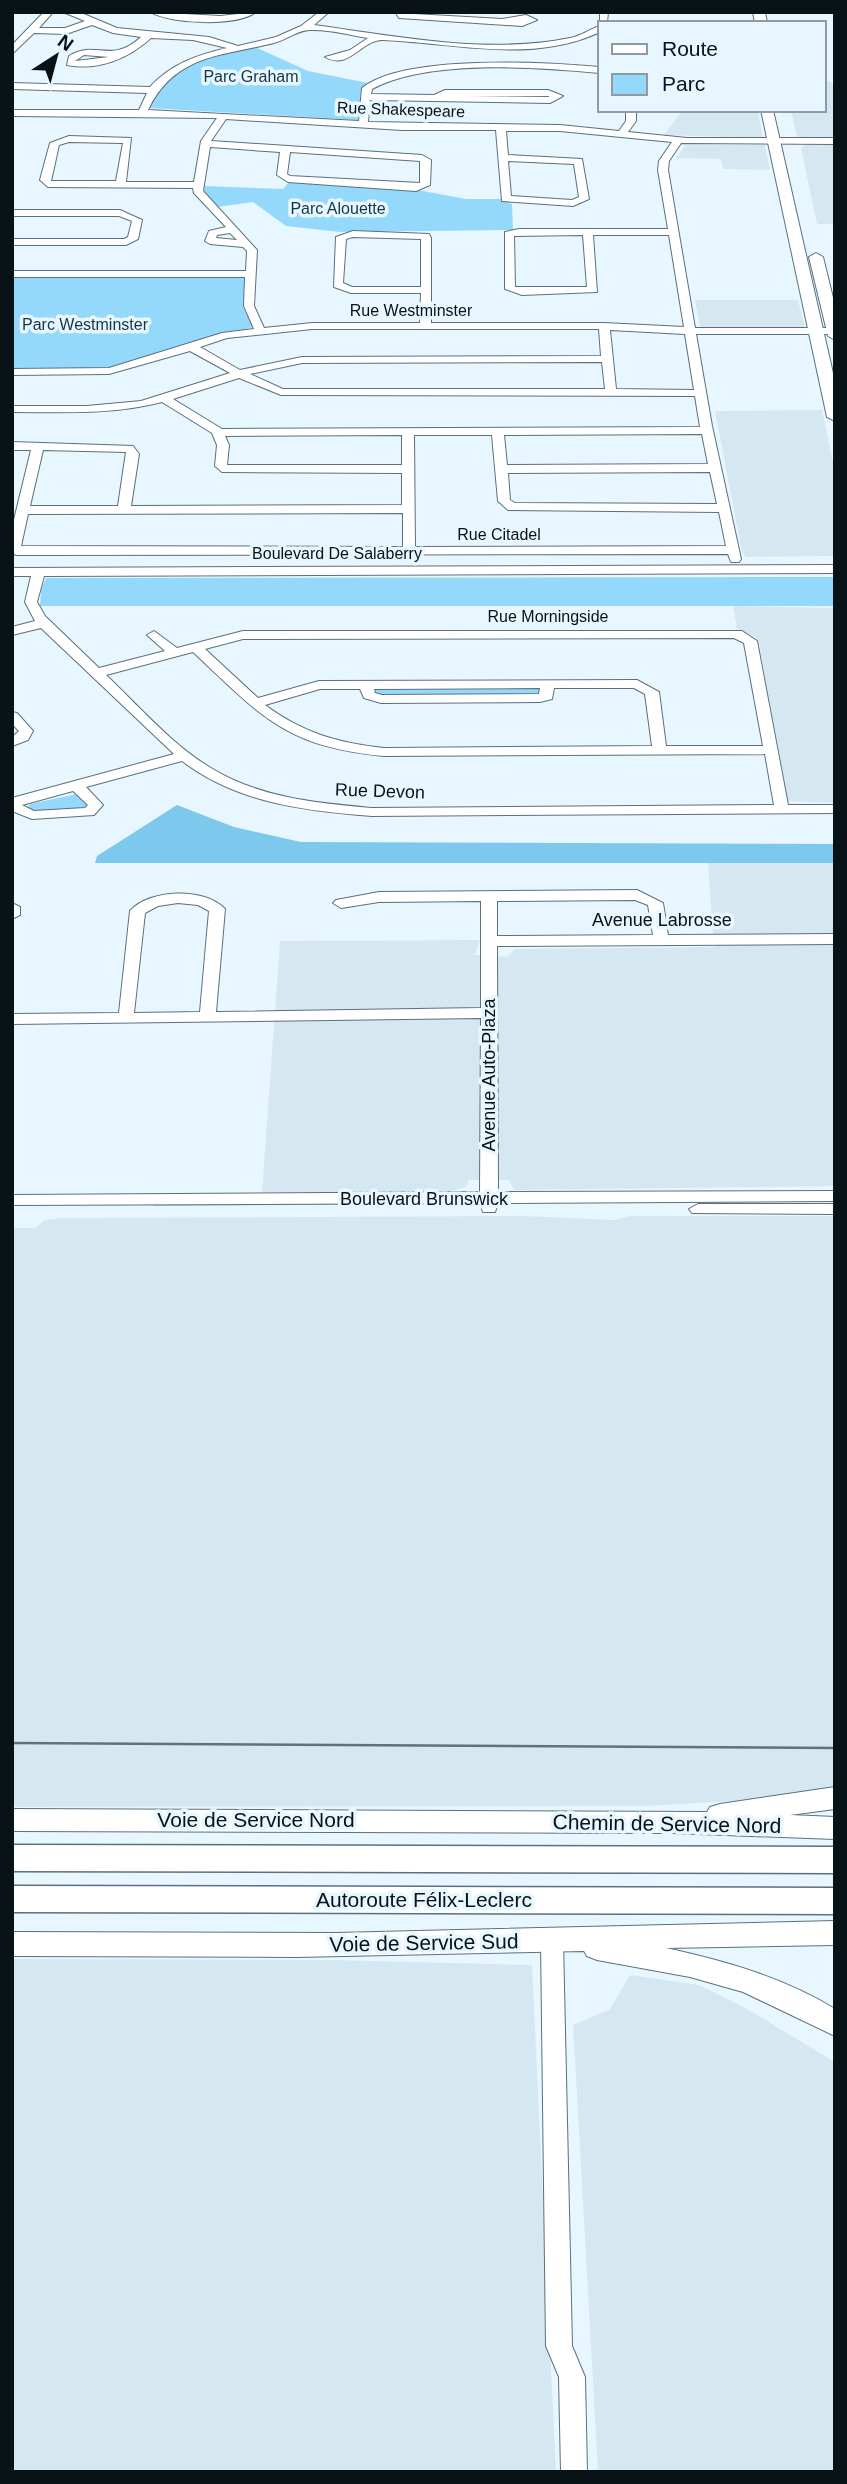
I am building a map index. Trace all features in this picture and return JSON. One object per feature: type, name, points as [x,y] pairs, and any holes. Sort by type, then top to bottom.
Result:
[{"type":"highway","points":[[12,1858],[835,1860]]},
{"type":"highway","name":"Autoroute Félix-Leclerc","points":[[12,1899],[835,1901]]},
{"type":"main road","points":[[767,112],[835,416]]},
{"type":"main road","points":[[785,125],[790,147]]},
{"type":"main road","points":[[812,240],[834,332]]},
{"type":"main road","points":[[672,1822],[835,1798]]},
{"type":"main road","name":"Voie de Service Nord","points":[[12,1820],[499,1820]]},
{"type":"main road","name":"Chemin de Service Nord","points":[[499,1820],[672,1822],[835,1828]]},
{"type":"main road","name":"Voie de Service Sud","points":[[12,1944],[333,1945],[552,1941],[673,1934],[835,1933]]},
{"type":"main road","points":[[552,1941],[727,1973],[789,1997],[835,2024]]},
{"type":"street","points":[[12,51],[49,12]]},
{"type":"street","points":[[67,12],[86,17],[91,22],[115,31],[214,40],[239,49]]},
{"type":"street","points":[[154,12],[228,19],[244,18],[252,12]]},
{"type":"street","points":[[142,113],[153,90],[176,68],[280,39],[309,27],[325,12]]},
{"type":"street","points":[[352,52],[377,36],[400,14],[505,21]]},
{"type":"street","points":[[32,30],[66,31],[91,22]]},
{"type":"street","points":[[309,27],[377,36],[513,46],[591,44],[596,40],[591,35],[598,30]]},
{"type":"street","points":[[120,55],[139,46],[149,35]]},
{"type":"street","points":[[502,68],[513,46]]},
{"type":"street","points":[[363,125],[363,97],[367,88],[377,81],[406,71],[502,68],[598,70]]},
{"type":"street","points":[[13,86],[153,90]]},
{"type":"street","points":[[363,97],[550,100],[558,96],[548,93],[445,93],[436,98]]},
{"type":"street","points":[[622,134],[631,121],[631,112]]},
{"type":"street","name":"Rue Shakespeare","points":[[12,113],[224,115],[363,125],[560,128],[678,140],[774,141],[790,147],[835,141]]},
{"type":"street","points":[[224,115],[205,144],[198,185],[202,199],[247,244],[254,255],[249,306],[260,331]]},
{"type":"street","points":[[501,128],[505,198],[509,201],[573,203],[585,197],[579,161],[568,158],[503,158]]},
{"type":"street","points":[[121,184],[128,140],[69,139],[55,143],[45,183],[121,184],[198,185]]},
{"type":"street","points":[[678,140],[663,166],[700,393],[733,556]]},
{"type":"street","points":[[205,144],[422,158],[426,160],[425,185],[416,188],[288,179],[282,175],[285,150]]},
{"type":"street","points":[[12,213],[120,213],[137,220],[133,239],[126,242],[12,242]]},
{"type":"street","points":[[233,229],[213,233],[210,241],[247,244]]},
{"type":"street","points":[[588,232],[593,290],[522,292],[510,289],[509,234],[588,232],[674,232]]},
{"type":"street","points":[[425,325],[426,290],[425,236],[353,234],[341,237],[338,285],[351,289],[426,290]]},
{"type":"street","points":[[12,274],[251,274]]},
{"type":"street","name":"Rue Westminster","points":[[12,372],[108,371],[139,364],[226,335],[321,326],[604,326],[690,331],[834,332]]},
{"type":"street","points":[[604,326],[611,393]]},
{"type":"street","points":[[190,346],[238,373],[281,392],[700,393]]},
{"type":"street","points":[[12,409],[102,408],[165,399],[238,373],[275,364],[316,359],[607,359]]},
{"type":"street","points":[[165,399],[219,433],[707,430]]},
{"type":"street","points":[[408,431],[409,551]]},
{"type":"street","points":[[498,431],[503,501],[516,508],[722,508]]},
{"type":"street","points":[[219,433],[223,445],[221,466],[230,470],[408,469]]},
{"type":"street","points":[[12,446],[129,449],[133,454],[124,510]]},
{"type":"street","points":[[38,446],[23,510],[408,509]]},
{"type":"street","points":[[502,469],[714,468]]},
{"type":"street","name":"Rue Citadel","points":[[23,510],[16,551],[409,551],[733,556]]},
{"type":"street","name":"Boulevard De Salaberry","points":[[663,569],[733,556],[835,561]]},
{"type":"street","name":"Boulevard De Salaberry","points":[[12,572],[835,569]]},
{"type":"street","name":"Rue Devon","points":[[38,572],[31,602],[34,612],[44,623],[183,756],[213,776],[252,792],[293,803],[339,810],[835,809]]},
{"type":"street","points":[[12,631],[44,623]]},
{"type":"street","name":"Rue Morningside","points":[[97,673],[243,635],[737,634],[750,641],[782,809]]},
{"type":"street","points":[[154,635],[175,653]]},
{"type":"street","points":[[195,647],[281,725],[301,737],[358,751],[771,750]]},
{"type":"street","points":[[256,703],[314,686],[366,685],[372,697],[394,699],[540,698],[547,695],[547,685],[637,684],[649,688],[652,692],[660,751]]},
{"type":"street","points":[[12,716],[26,731],[23,737],[12,742]]},
{"type":"street","points":[[12,804],[183,756]]},
{"type":"street","points":[[12,804],[32,815],[81,814],[93,811],[94,802],[78,787]]},
{"type":"street","points":[[341,903],[379,897],[642,896],[656,905],[661,940]]},
{"type":"street","name":"Avenue Auto-Plaza","points":[[489,897],[489,1204]]},
{"type":"street","points":[[126,1017],[138,911],[149,902],[175,900],[204,901],[217,909],[208,1017]]},
{"type":"street","points":[[12,907],[12,915]]},
{"type":"street","name":"Avenue Labrosse","points":[[490,941],[835,939]]},
{"type":"street","points":[[12,1019],[488,1013]]},
{"type":"street","name":"Boulevard Brunswick","points":[[12,1211],[835,1196]]},
{"type":"street","name":"Boulevard Brunswick","points":[[12,1200],[835,1209]]},
{"type":"street","points":[[552,1941],[559,2346],[572,2377],[574,2472]]},
{"type":"shaded area","points":[[826,81],[830,81],[835,90],[835,138],[797,137],[791,112],[826,112]]},
{"type":"shaded area","points":[[681,112],[758,112],[763,138],[664,135]]},
{"type":"shaded area","points":[[686,145],[765,145],[770,170],[723,169],[721,159],[676,158]]},
{"type":"shaded area","points":[[805,145],[835,145],[835,224],[817,224],[801,148]]},
{"type":"shaded area","points":[[695,300],[798,300],[805,327],[700,327]]},
{"type":"shaded area","points":[[822,410],[835,472],[835,556],[746,557],[742,553],[715,411]]},
{"type":"shaded area","points":[[733,606],[835,608],[835,803],[788,801],[759,643],[756,637],[737,629]]},
{"type":"shaded area","points":[[177,805],[234,827],[301,842],[835,844],[835,863],[95,863],[97,856]]},
{"type":"shaded area","points":[[708,862],[835,862],[835,1186],[514,1190],[509,1180],[469,1180],[466,1187],[449,1192],[262,1192],[280,941],[480,940],[475,955],[508,957],[515,949],[714,947]]},
{"type":"shaded area","points":[[525,1216],[615,1220],[629,1216],[835,1216],[835,1790],[735,1801],[644,1806],[12,1807],[12,1228],[35,1228],[45,1220],[61,1218]]},
{"type":"shaded area","points":[[12,1959],[332,1960],[532,1965],[556,2472],[12,2472]]},
{"type":"shaded area","points":[[630,1975],[699,1985],[747,2009],[835,2062],[835,2472],[598,2472],[573,2025],[610,2009]]},
{"type":"green space","name":"Parc Graham","points":[[255,47],[308,71],[368,83],[361,91],[358,120],[149,108],[169,80],[193,64]]},
{"type":"green space","name":"Parc Alouette","points":[[290,181],[418,190],[466,199],[501,199],[512,204],[513,230],[340,232],[286,226],[253,202],[217,207],[205,193],[204,186],[283,189]]},
{"type":"green space","name":"Parc Westminster","points":[[246,275],[243,307],[253,327],[103,369],[12,370],[12,276]]},
{"type":"green space","points":[[835,577],[835,606],[40,606],[41,590],[46,578]]},
{"type":"green space","points":[[379,688],[542,689],[541,695],[375,695],[374,691]]},
{"type":"green space","points":[[77,794],[88,802],[87,808],[33,811],[28,808],[30,804]]},
{"type":"green space","points":[[154,1204],[467,1204],[153,1206]]},
{"type":"tram line","points":[[12,1743],[835,1748]]}]
